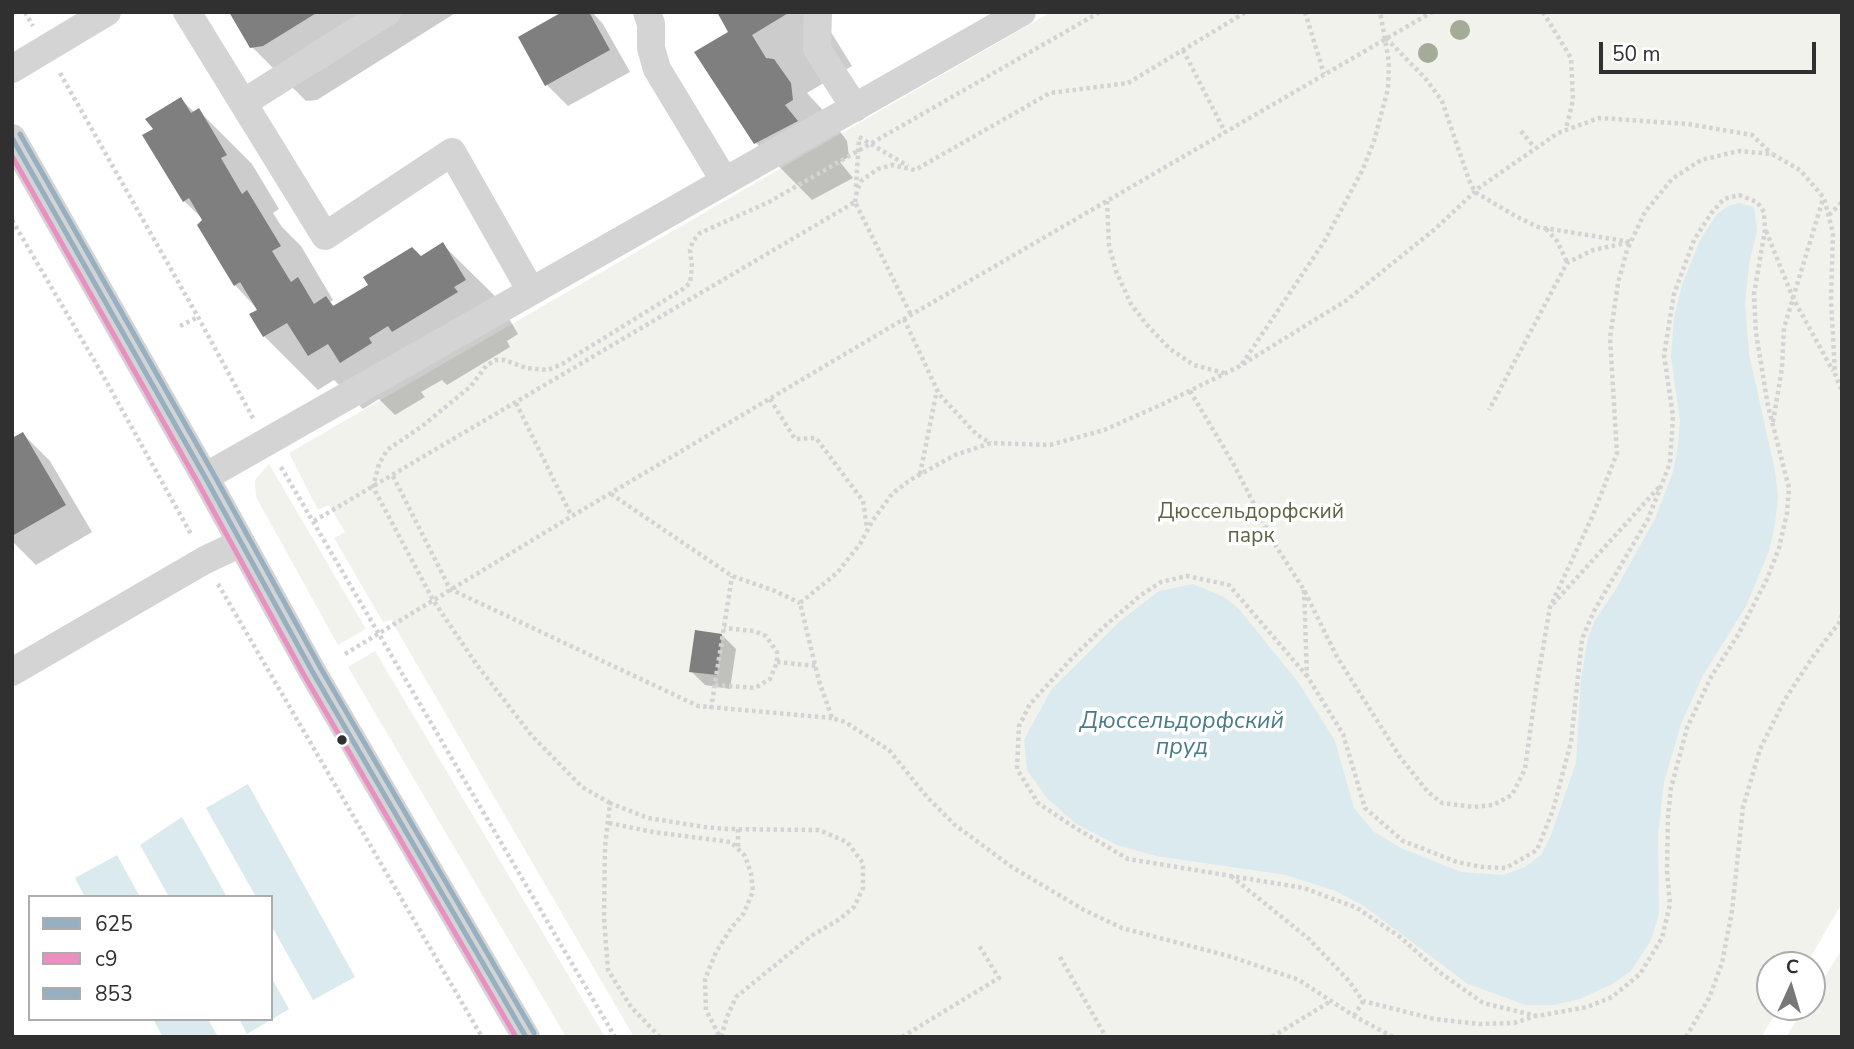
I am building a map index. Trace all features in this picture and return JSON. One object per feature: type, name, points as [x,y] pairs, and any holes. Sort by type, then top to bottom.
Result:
[{"type":"street","points":[[12,68],[107,12]]},
{"type":"street","points":[[187,12],[324,236],[452,152],[530,291]]},
{"type":"street","points":[[243,103],[387,12]]},
{"type":"street","points":[[647,12],[651,24],[651,48],[657,69],[724,180]]},
{"type":"street","points":[[817,12],[817,49],[850,111]]},
{"type":"street","points":[[205,477],[1022,12]]},
{"type":"street","points":[[12,138],[312,671],[526,1037]]},
{"type":"street","points":[[12,672],[205,560],[241,543]]},
{"type":"path","points":[[24,12],[266,442],[615,1037]]},
{"type":"path","points":[[721,1037],[736,997],[811,936],[854,907],[863,888],[863,863],[847,842],[819,830],[704,827],[648,818],[610,803],[582,787],[532,736],[477,665],[433,600],[373,487],[379,464],[387,450],[421,427],[471,386],[486,366],[495,360],[505,360],[537,370],[548,370],[562,364],[690,283],[690,250],[700,233],[769,202],[1100,12]]},
{"type":"path","points":[[314,521],[855,202],[857,190],[868,174],[892,164],[915,170],[1050,93],[1128,83],[1246,12]]},
{"type":"path","points":[[1305,12],[1324,74]]},
{"type":"path","points":[[1240,366],[1324,242],[1363,169],[1374,141],[1388,89],[1389,62],[1380,12]]},
{"type":"path","points":[[345,654],[904,319],[1432,12]]},
{"type":"path","points":[[1544,12],[1571,58],[1573,100],[1566,130]]},
{"type":"path","points":[[1386,38],[1425,78],[1442,101],[1475,192],[1517,218],[1545,228],[1630,242]]},
{"type":"path","points":[[1183,50],[1225,132]]},
{"type":"path","points":[[850,111],[859,138],[855,202],[911,315]]},
{"type":"path","points":[[800,603],[837,573],[892,495],[920,475],[955,455],[991,443],[1050,445],[1104,430],[1225,374],[1347,300],[1435,229],[1475,192],[1534,147],[1566,130],[1599,118],[1688,124],[1752,135],[1772,154],[1800,170],[1824,198],[1833,233],[1830,300],[1835,374]]},
{"type":"path","points":[[1521,131],[1534,147]]},
{"type":"path","points":[[859,138],[915,170]]},
{"type":"path","points":[[1190,391],[1233,463],[1274,543],[1304,590],[1337,657],[1400,757],[1428,793],[1442,803],[1474,807],[1493,805],[1512,794],[1525,769],[1550,607],[1593,515],[1617,453],[1610,338],[1618,283],[1630,242],[1645,212],[1672,179],[1701,159],[1739,152],[1772,154]]},
{"type":"path","points":[[1230,876],[1309,939],[1349,981],[1363,1001],[1434,1018],[1479,1024],[1514,1023],[1587,1007],[1612,997],[1640,974],[1662,938],[1670,904],[1668,816],[1671,788],[1687,728],[1711,677],[1738,635],[1767,579],[1779,548],[1787,513],[1789,488],[1755,333],[1754,294],[1765,230],[1764,212],[1757,202],[1739,195],[1724,199],[1712,212],[1694,240],[1674,294],[1664,355],[1673,416],[1670,463],[1648,519],[1594,611],[1582,639],[1571,742],[1553,810],[1537,850],[1506,868],[1457,862],[1404,841],[1365,808],[1343,734],[1307,676],[1229,586],[1187,576],[1161,582],[1141,595],[1073,657],[1030,704],[1019,726],[1017,769],[1038,803],[1128,859],[1304,888],[1357,908],[1400,937],[1442,974],[1483,1003],[1537,1016]]},
{"type":"path","points":[[1773,423],[1782,369],[1784,328],[1824,198]]},
{"type":"path","points":[[1107,201],[1109,246],[1130,304],[1170,349],[1194,365],[1225,374]]},
{"type":"path","points":[[1828,216],[1842,202]]},
{"type":"path","points":[[12,220],[101,372],[279,691],[482,1037]]},
{"type":"path","points":[[1545,228],[1557,241],[1567,263]]},
{"type":"path","points":[[1765,230],[1793,298],[1842,391]]},
{"type":"path","points":[[1489,410],[1567,263],[1594,250],[1630,242]]},
{"type":"path","points":[[180,326],[198,317]]},
{"type":"path","points":[[904,319],[937,389],[977,435],[991,443]]},
{"type":"path","points":[[920,475],[937,389]]},
{"type":"path","points":[[770,399],[795,439],[816,438],[863,501],[867,530]]},
{"type":"path","points":[[516,403],[572,516]]},
{"type":"path","points":[[393,476],[450,589],[698,706],[832,718],[845,722],[889,750],[927,797],[955,825],[1012,867],[1084,910],[1122,928],[1232,957],[1299,980],[1354,1016],[1393,1037]]},
{"type":"path","points":[[1550,607],[1664,482]]},
{"type":"path","points":[[611,494],[732,576],[800,603]]},
{"type":"path","points":[[710,709],[732,576]]},
{"type":"path","points":[[1304,590],[1307,676]]},
{"type":"path","points":[[800,603],[832,718]]},
{"type":"path","points":[[1686,1037],[1709,998],[1722,963],[1732,911],[1743,807],[1760,749],[1784,701],[1812,658],[1841,622],[1842,615]]},
{"type":"path","points":[[715,685],[755,688],[770,679],[778,662],[777,652],[766,636],[754,631],[724,628]]},
{"type":"path","points":[[778,662],[816,666]]},
{"type":"path","points":[[610,803],[605,847],[604,918],[608,971],[631,1007],[660,1037]]},
{"type":"path","points":[[608,822],[653,832],[731,842],[745,856],[753,891],[744,913],[716,952],[705,979],[706,1010],[721,1037]]},
{"type":"path","points":[[738,829],[738,849]]},
{"type":"path","points":[[902,1037],[999,978],[978,944]]},
{"type":"path","points":[[1060,957],[1106,1037]]},
{"type":"path","points":[[1272,1037],[1331,1001]]},
{"type":"path","points":[[1354,1016],[1363,1001]]},
{"type":"green space","name":"Дюссельдорфский парк","points":[[1051,12],[1842,12],[1842,903],[1814,951],[1756,951],[1756,1021],[1771,1021],[1761,1037],[634,1037],[391,620],[383,622],[334,538],[345,532],[329,505],[318,510],[289,453]]},
{"type":"green space","points":[[269,464],[366,629],[338,645],[256,497],[255,480]]},
{"type":"green space","points":[[375,651],[605,1037],[566,1037],[348,667]]},
{"type":"green space","points":[[1842,949],[1842,1032],[1839,1037],[1786,1037],[1796,1021],[1826,1021],[1826,975]]},
{"type":"water","name":"Дюссельдорфский пруд","points":[[1739,203],[1754,207],[1757,231],[1749,264],[1745,304],[1749,354],[1775,471],[1778,496],[1775,524],[1769,551],[1746,606],[1702,677],[1681,724],[1664,782],[1658,835],[1659,914],[1651,940],[1631,971],[1612,984],[1580,999],[1553,1005],[1526,1005],[1468,984],[1364,906],[1336,891],[1286,875],[1156,856],[1117,845],[1075,823],[1047,798],[1027,770],[1024,740],[1051,690],[1120,621],[1159,591],[1193,584],[1224,597],[1238,608],[1298,682],[1335,741],[1354,808],[1374,832],[1401,848],[1461,872],[1503,875],[1525,867],[1541,855],[1551,835],[1576,763],[1581,678],[1588,638],[1594,622],[1616,589],[1655,519],[1673,472],[1680,421],[1671,356],[1674,318],[1682,285],[1700,240],[1717,214],[1728,206]]},
{"type":"water","points":[[248,784],[355,977],[313,1000],[273,929],[273,895],[255,895],[206,808]]},
{"type":"water","points":[[182,817],[226,895],[168,895],[140,845]]},
{"type":"water","points":[[117,855],[139,895],[84,895],[75,878]]},
{"type":"water","points":[[273,981],[289,1009],[273,1019]]},
{"type":"water","points":[[154,1021],[209,1021],[218,1037],[163,1037]]},
{"type":"water","points":[[240,1021],[269,1021],[247,1034]]},
{"type":"building","points":[[229,12],[318,12],[263,46],[250,48]]},
{"type":"building","points":[[562,12],[589,12],[610,50],[545,86],[518,37]]},
{"type":"building","points":[[717,12],[790,12],[752,35],[766,58],[774,59],[791,83],[793,100],[785,105],[798,121],[754,144],[694,52],[728,32]]},
{"type":"building","points":[[181,97],[191,113],[199,108],[227,155],[221,158],[242,194],[247,190],[281,246],[272,251],[291,282],[298,277],[314,304],[326,296],[333,306],[368,285],[363,277],[412,247],[421,256],[443,242],[466,280],[454,287],[458,292],[392,332],[388,326],[369,338],[372,343],[340,363],[328,344],[308,356],[287,323],[263,337],[249,314],[257,310],[240,282],[234,286],[197,225],[202,220],[189,198],[183,202],[142,135],[153,129],[145,119]]},
{"type":"building","points":[[23,432],[66,505],[12,536],[12,438]]},
{"type":"building","points":[[695,630],[722,634],[717,675],[689,672]]},
{"type":"transit line","name":"853","points":[[20,134],[320,667],[534,1033]]},
{"type":"transit line","name":"625","points":[[12,138],[312,671],[526,1037]]},
{"type":"transit line","name":"с9","points":[[12,156],[304,675],[516,1037]]}]
